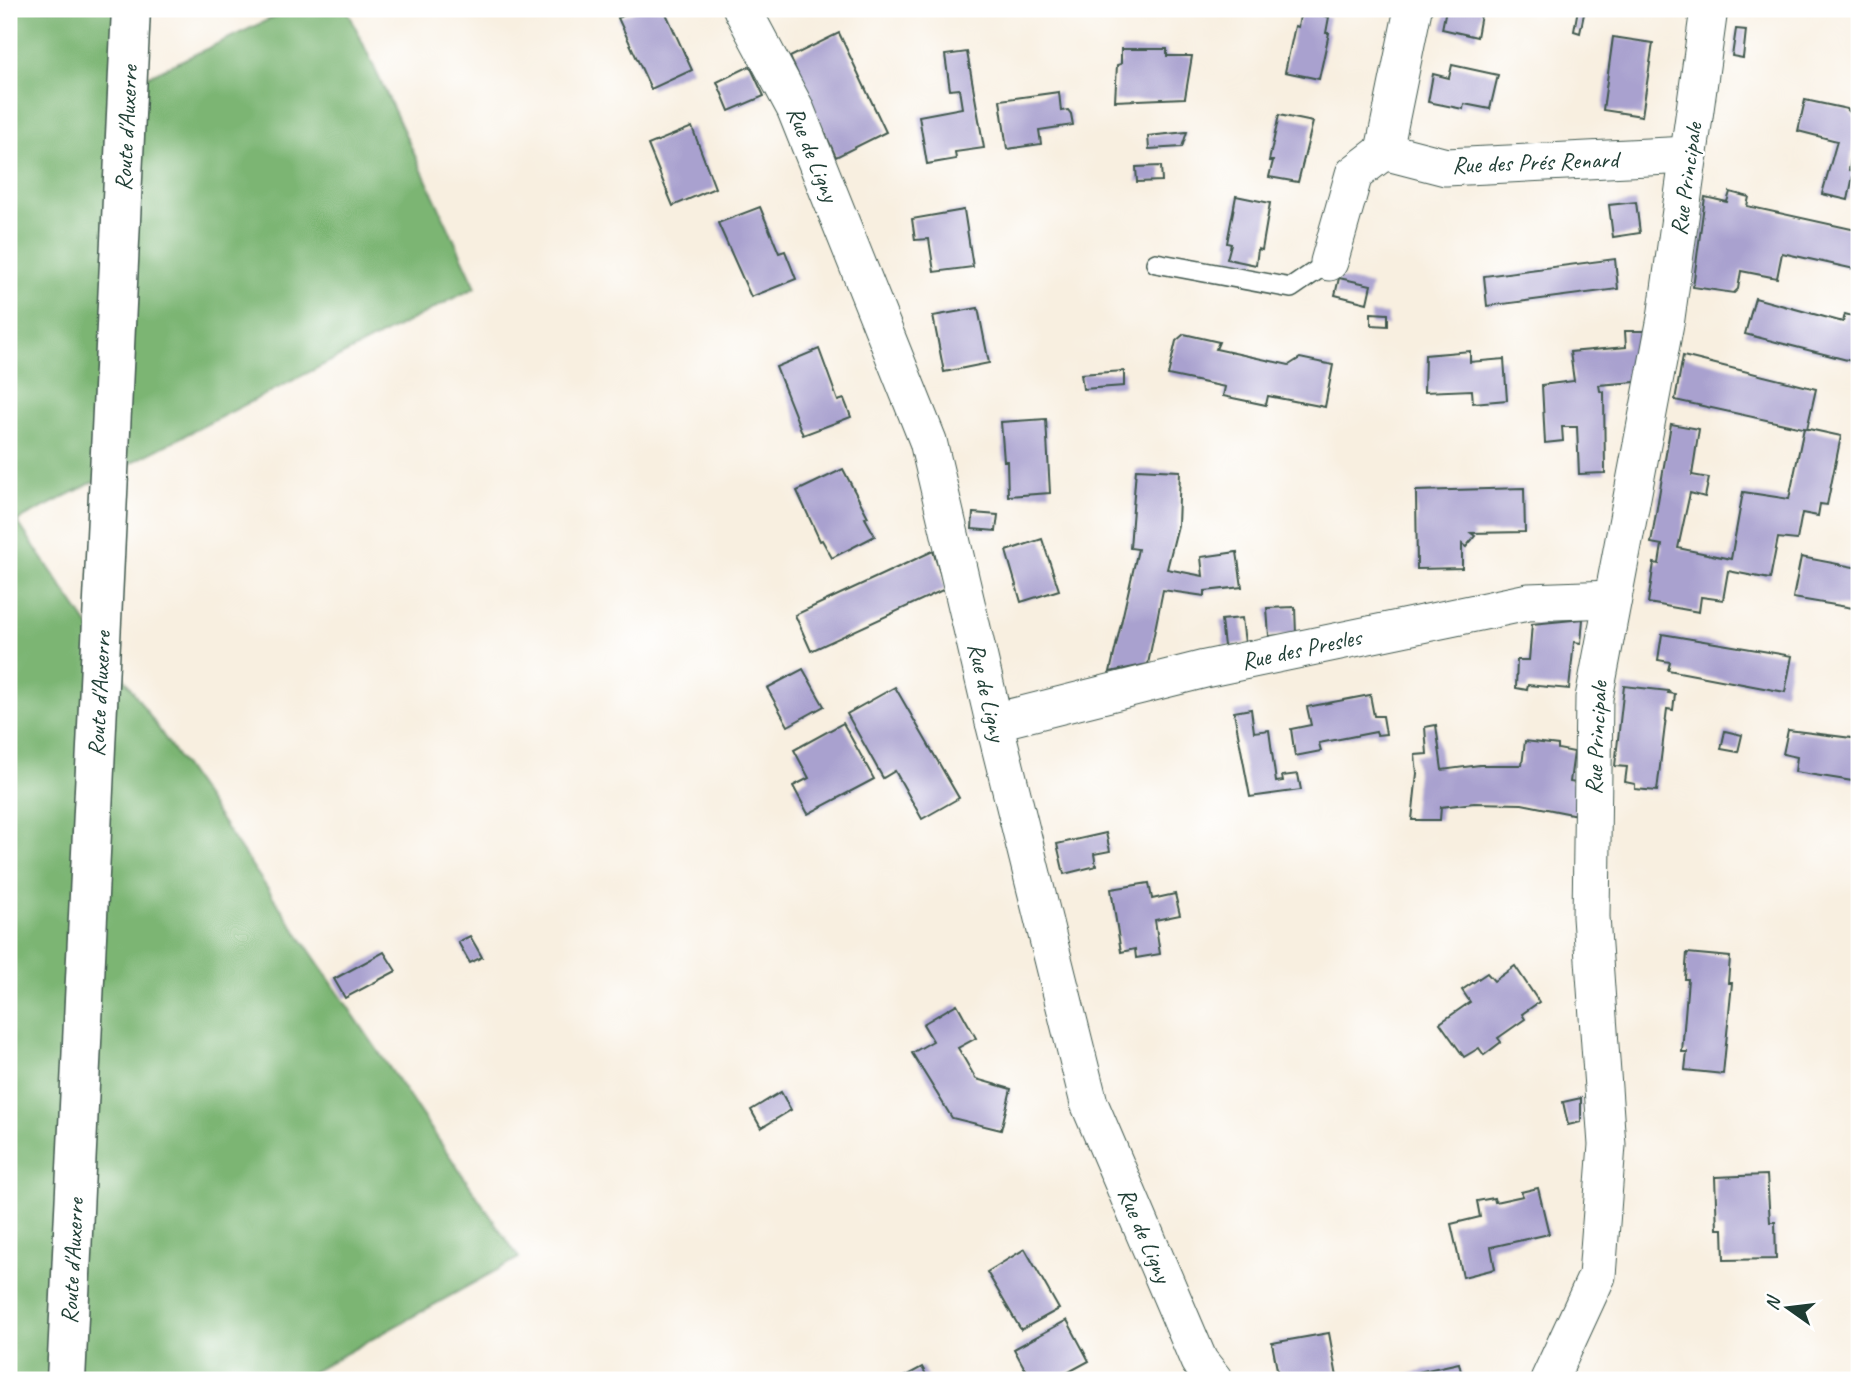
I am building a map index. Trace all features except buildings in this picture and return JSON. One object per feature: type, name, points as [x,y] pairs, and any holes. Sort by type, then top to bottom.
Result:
[{"type":"street","name":"Route d'Auxerre","points":[[66,1380],[131,9]]},
{"type":"street","name":"Rue de Ligny","points":[[742,9],[795,108],[928,441],[994,722],[1089,1103],[1199,1362],[1214,1380]]},
{"type":"street","points":[[1329,262],[1354,174],[1384,151],[1413,9]]},
{"type":"street","name":"Rue Principale","points":[[1549,1380],[1597,1276],[1607,1145],[1591,917],[1594,698],[1666,318],[1709,9]]},
{"type":"street","name":"Rue des Prés Renard","points":[[1384,151],[1446,167],[1689,155]]},
{"type":"street","name":"Rue des Presles","points":[[994,722],[1205,669],[1528,602],[1613,599]]},
{"type":"lane","points":[[1156,263],[1291,288],[1329,262]]},
{"type":"green space","points":[[9,9],[119,9],[117,91],[291,9],[347,9],[476,287],[17,521],[519,1258],[298,1380],[9,1380]]}]
